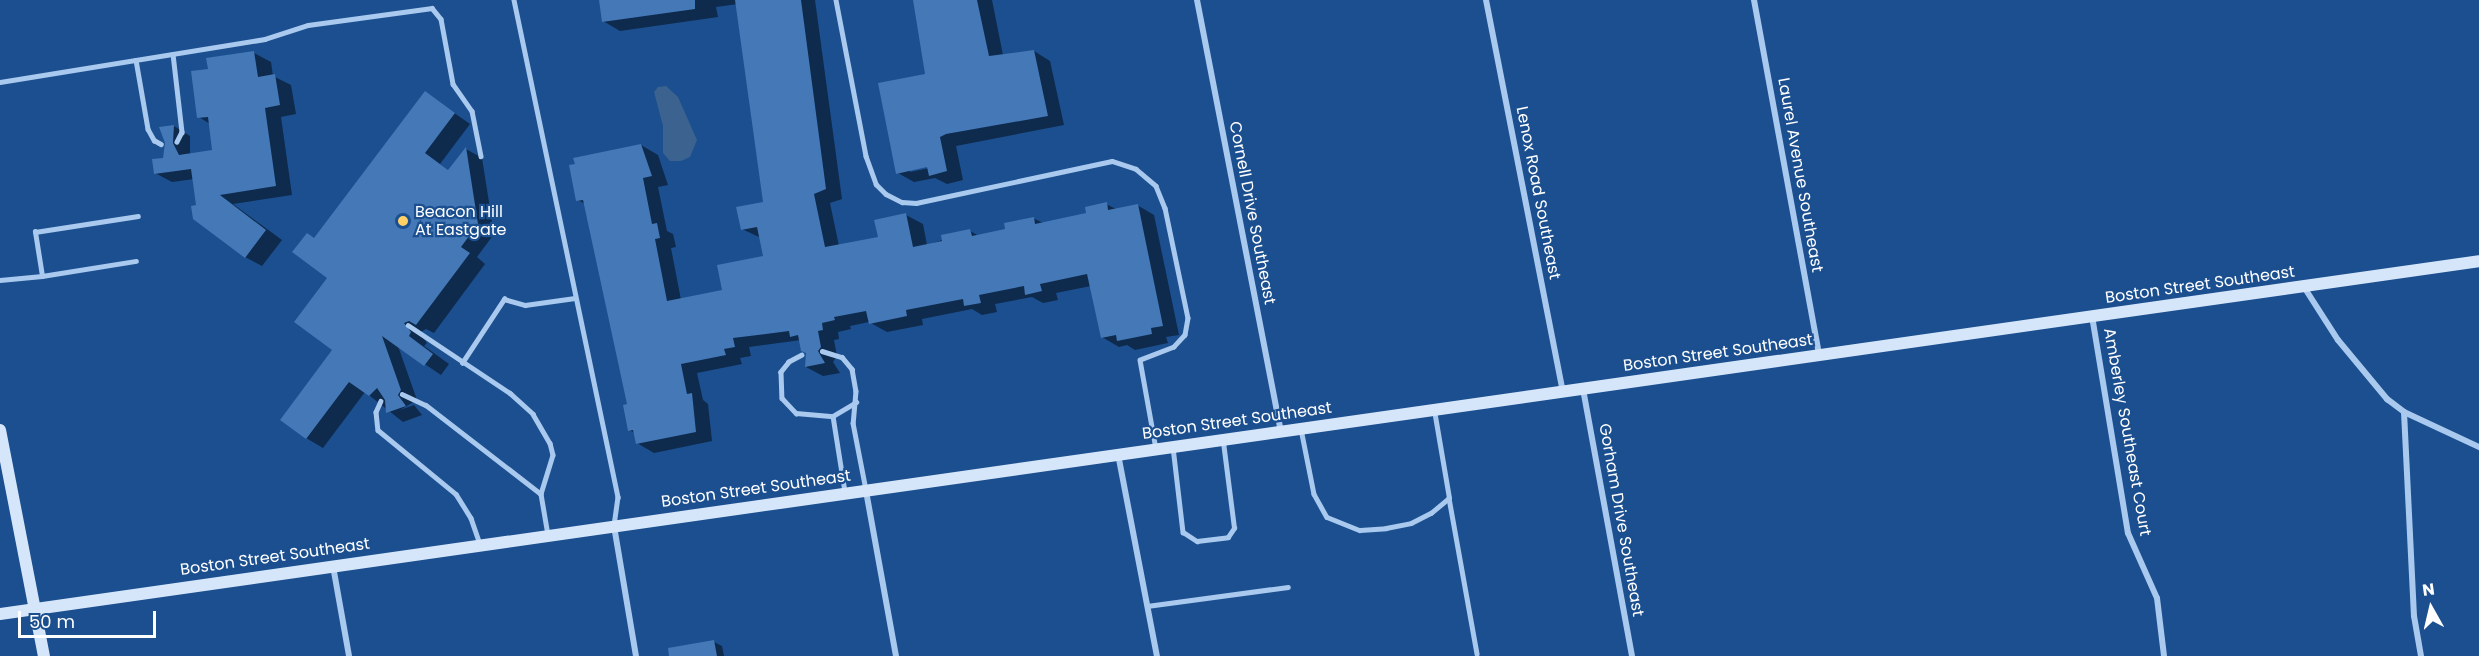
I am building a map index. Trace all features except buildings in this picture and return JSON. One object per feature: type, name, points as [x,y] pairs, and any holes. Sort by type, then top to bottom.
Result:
[{"type":"street","name":"Cornell Drive Southeast","points":[[1197,0],[1281,432]]},
{"type":"street","name":"Lenox Road Southeast","points":[[1486,0],[1563,392]]},
{"type":"street","name":"Laurel Avenue Southeast","points":[[1754,0],[1819,355]]},
{"type":"street","name":"Boston Street Southeast","points":[[0,614],[2479,261]]},
{"type":"street","points":[[2304,286],[2338,340],[2387,399],[2404,412],[2479,447]]},
{"type":"street","name":"Amberley Southeast Court","points":[[2092,316],[2128,533],[2157,598],[2164,656]]},
{"type":"street","name":"Gorham Drive Southeast","points":[[1583,389],[1632,656]]},
{"type":"street","points":[[2404,412],[2414,615],[2421,656]]},
{"type":"street","points":[[0,430],[44,656]]},
{"type":"street","points":[[1118,454],[1157,656]]},
{"type":"street","points":[[866,490],[896,656]]},
{"type":"street","points":[[614,525],[636,656]]},
{"type":"street","points":[[333,565],[349,656]]},
{"type":"lane","points":[[514,0],[574,298],[618,497],[614,525]]},
{"type":"lane","points":[[836,0],[866,156],[876,184],[886,194],[902,202],[916,203],[1112,161],[1136,168],[1155,186],[1165,208],[1188,318],[1185,335],[1174,348],[1140,360],[1156,449]]},
{"type":"lane","points":[[0,82],[265,39],[308,25],[432,8],[441,19],[453,84],[471,106],[481,156]]},
{"type":"lane","points":[[173,54],[182,132],[177,142]]},
{"type":"lane","points":[[136,60],[148,129],[154,141],[161,144]]},
{"type":"lane","points":[[42,276],[34,232],[138,216]]},
{"type":"lane","points":[[0,280],[42,276],[136,261]]},
{"type":"lane","points":[[462,363],[504,299],[525,305],[574,298]]},
{"type":"lane","points":[[408,325],[519,400],[545,432],[553,456],[541,494],[548,535]]},
{"type":"lane","points":[[822,351],[836,353],[848,362],[856,402],[853,423],[866,490]]},
{"type":"lane","points":[[802,355],[789,362],[781,372],[782,398],[796,413],[833,416],[856,402]]},
{"type":"lane","points":[[402,394],[426,405],[541,494]]},
{"type":"lane","points":[[381,401],[376,412],[378,430],[456,494],[471,518],[480,544]]},
{"type":"lane","points":[[1434,410],[1477,653]]},
{"type":"lane","points":[[833,416],[846,493]]},
{"type":"lane","points":[[1302,429],[1318,505],[1340,524],[1360,530],[1411,523],[1431,513],[1449,498]]},
{"type":"lane","points":[[1173,446],[1183,532],[1197,542],[1228,537],[1234,528],[1223,440]]},
{"type":"lane","points":[[1147,606],[1288,587]]},
{"type":"water","points":[[666,86],[678,97],[697,140],[690,157],[681,161],[670,161],[663,153],[663,126],[654,92],[658,87]]},
{"type":"place","name":"Beacon Hill At Eastgate","points":[[403,221]]}]
